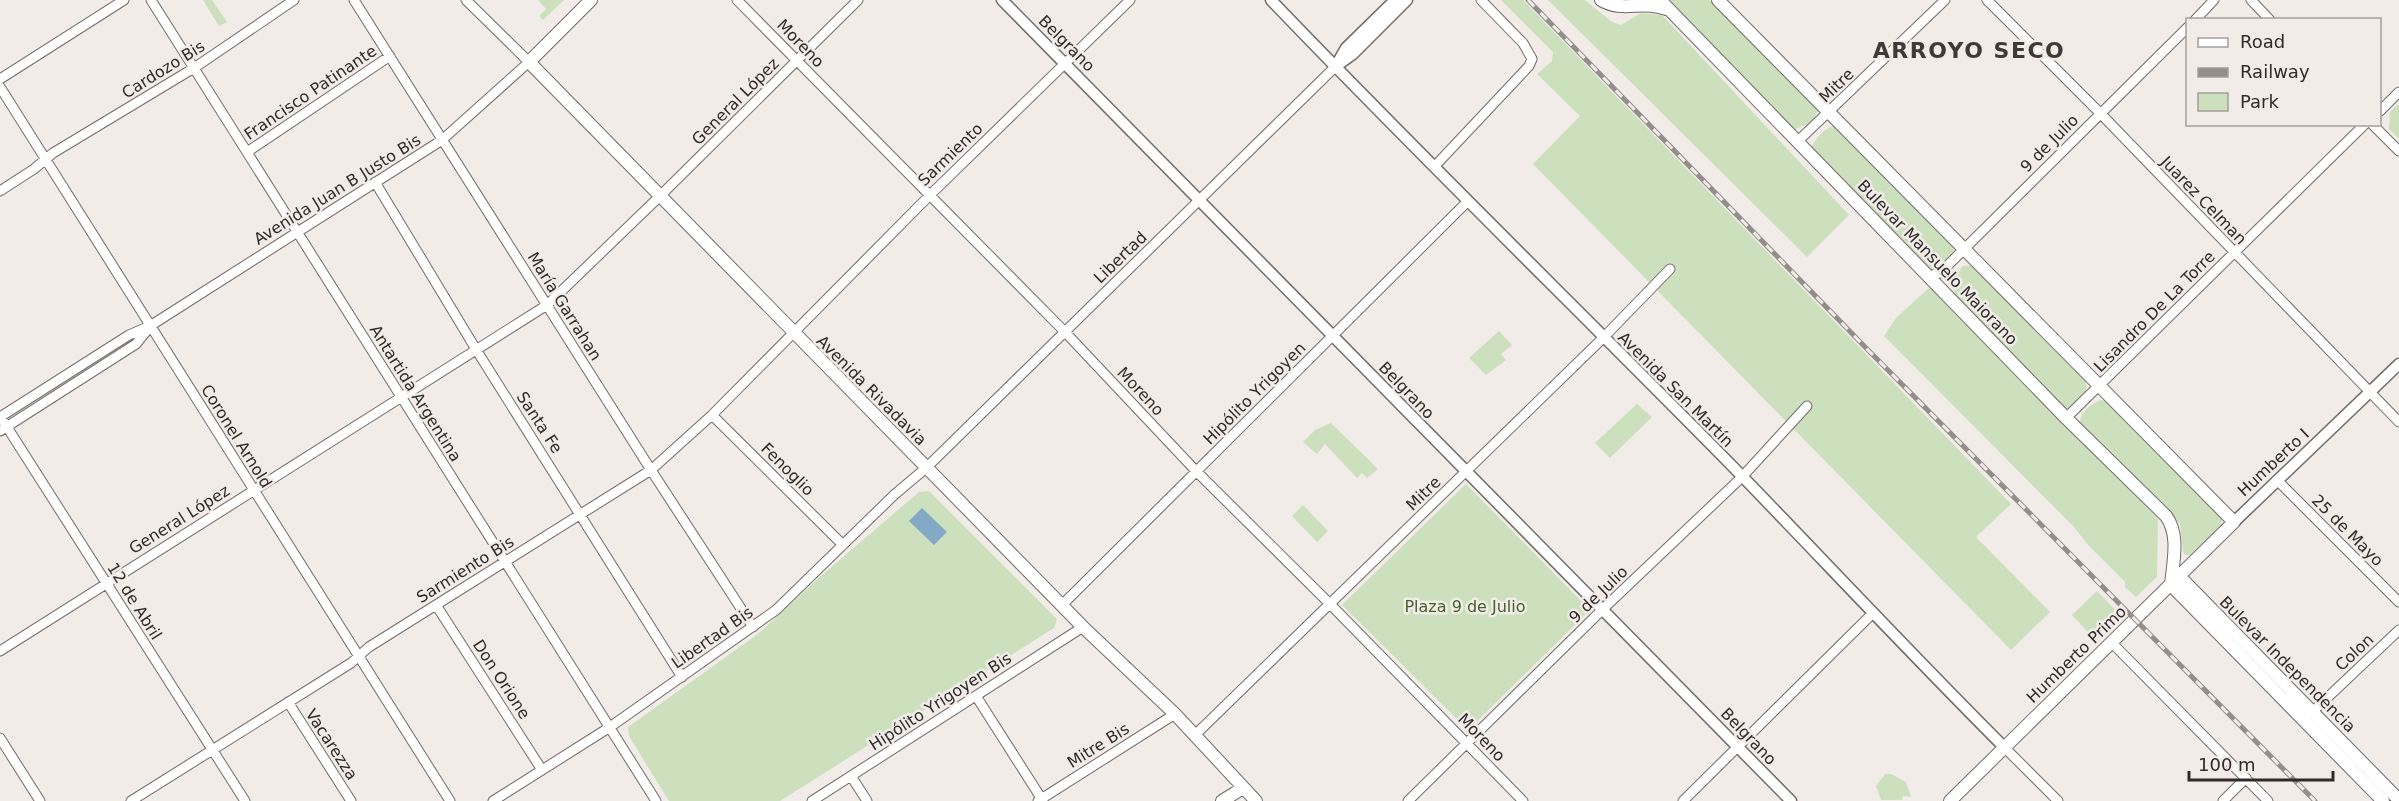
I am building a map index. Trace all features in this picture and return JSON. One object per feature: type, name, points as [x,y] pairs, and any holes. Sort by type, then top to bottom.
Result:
[{"type":"main road","points":[[529,62],[591,0]]},
{"type":"main road","name":"Bulevar Mansuelo Maiorano","points":[[1718,0],[2234,522]]},
{"type":"main road","points":[[1604,1],[1613,5],[1637,2],[1664,5]]},
{"type":"main road","name":"Bulevar Mansuelo Maiorano","points":[[1664,5],[2066,418],[2166,516],[2172,524],[2174,534],[2175,580]]},
{"type":"main road","name":"Avenida Rivadavia","points":[[529,62],[1083,627],[1175,714],[1256,801]]},
{"type":"main road","name":"Humberto I","points":[[2175,580],[2234,522]]},
{"type":"main road","points":[[2174,553],[2183,564],[2189,566]]},
{"type":"main road","name":"Humberto Primo","points":[[2004,747],[2175,580]]},
{"type":"main road","name":"Bulevar Independencia","points":[[2175,580],[2308,716],[2399,800]]},
{"type":"main road","name":"Bulevar Independencia","points":[[2308,716],[2383,801]]},
{"type":"main road","points":[[1950,801],[2004,747]]},
{"type":"main road","points":[[1222,801],[1243,788]]},
{"type":"street","points":[[0,79],[124,0]]},
{"type":"street","name":"Antartida Argentina","points":[[151,0],[610,727],[652,800]]},
{"type":"street","name":"Cardozo Bis","points":[[0,191],[194,68],[294,0]]},
{"type":"street","name":"María Garrahan","points":[[354,0],[753,627]]},
{"type":"street","name":"Avenida Rivadavia","points":[[466,0],[529,62]]},
{"type":"street","name":"Moreno","points":[[737,0],[1065,332],[1196,471],[1523,801]]},
{"type":"street","name":"General López","points":[[0,651],[547,305],[660,197],[858,0]]},
{"type":"street","name":"Belgrano","points":[[1002,0],[1465,472],[1604,608],[1791,801]]},
{"type":"street","name":"Sarmiento","points":[[792,332],[1130,0]]},
{"type":"street","name":"Avenida San Martín","points":[[1271,0],[2058,801]]},
{"type":"street","points":[[1335,67],[1346,48],[1395,0]]},
{"type":"street","points":[[1335,67],[1353,54],[1407,0]]},
{"type":"street","points":[[1434,167],[1529,66],[1532,59],[1524,44],[1481,0]]},
{"type":"street","name":"Mitre","points":[[1798,141],[1945,0]]},
{"type":"street","name":"Juarez Celman","points":[[1987,0],[2100,113],[2399,422]]},
{"type":"street","points":[[2197,18],[2214,0]]},
{"type":"street","points":[[2251,0],[2268,18]]},
{"type":"street","name":"9 de Julio","points":[[1929,276],[1940,273],[2186,28]]},
{"type":"street","name":"Francisco Patinante","points":[[247,152],[390,56]]},
{"type":"street","name":"Avenida Juan B Justo Bis","points":[[150,326],[442,140],[529,62]]},
{"type":"street","name":"Libertad","points":[[926,468],[1335,67]]},
{"type":"street","name":"Coronel Arnold","points":[[0,87],[357,657],[450,801]]},
{"type":"street","points":[[2381,109],[2399,92]]},
{"type":"street","name":"Lisandro De La Torre","points":[[2066,418],[2363,126]]},
{"type":"street","points":[[2374,126],[2399,151]]},
{"type":"street","name":"Santa Fe","points":[[375,182],[477,351],[682,677]]},
{"type":"street","name":"Hipólito Yrigoyen","points":[[1062,605],[1467,202]]},
{"type":"street","name":"Mitre","points":[[1195,735],[1603,338],[1670,269]]},
{"type":"street","points":[[0,416],[129,335],[150,326]]},
{"type":"street","points":[[3,428],[136,344],[150,326]]},
{"type":"street","name":"Sarmiento Bis","points":[[130,801],[288,702],[369,647],[651,470],[712,415],[792,332]]},
{"type":"street","name":"Humberto I","points":[[2234,522],[2399,364]]},
{"type":"street","name":"9 de Julio","points":[[1408,801],[1604,608],[1742,477],[1807,406]]},
{"type":"street","name":"Fenoglio","points":[[712,415],[843,545]]},
{"type":"street","name":"12 de Abril","points":[[0,416],[3,428],[106,583],[245,801]]},
{"type":"street","name":"Libertad Bis","points":[[493,801],[610,727],[776,610],[894,495],[926,468]]},
{"type":"street","name":"25 de Mayo","points":[[2277,480],[2399,602]]},
{"type":"street","name":"Don Orione","points":[[436,605],[542,770]]},
{"type":"street","points":[[1683,801],[1872,614]]},
{"type":"street","name":"Hipólito Yrigoyen Bis","points":[[812,801],[1083,627]]},
{"type":"street","name":"Colon","points":[[2308,716],[2399,630]]},
{"type":"street","points":[[2112,642],[2268,801]]},
{"type":"street","points":[[976,696],[1041,800]]},
{"type":"street","name":"Vacarezza","points":[[288,702],[351,801]]},
{"type":"street","name":"Mitre Bis","points":[[1041,800],[1175,714]]},
{"type":"street","points":[[0,738],[40,801]]},
{"type":"street","points":[[851,776],[867,801]]},
{"type":"street","points":[[2223,801],[2246,778]]},
{"type":"green space","points":[[203,0],[212,0],[227,22],[219,26]]},
{"type":"green space","points":[[538,0],[564,0],[543,20],[539,16],[546,9]]},
{"type":"green space","points":[[1501,0],[1523,0],[2011,504],[1976,537],[2050,612],[2011,650],[1533,164],[1580,116],[1537,74],[1552,61],[1553,52]]},
{"type":"green space","points":[[1548,0],[1585,0],[1612,22],[1621,25],[1641,13],[1662,15],[1849,215],[1807,257]]},
{"type":"green space","points":[[1671,0],[1709,0],[1714,3],[1816,104],[1818,111],[1812,122],[1796,129],[1790,127],[1671,6]]},
{"type":"green space","points":[[2399,103],[2399,139],[2389,129],[2390,112]]},
{"type":"green space","points":[[1833,126],[1839,128],[1954,244],[1951,257],[1944,264],[1931,269],[1923,263],[1811,148],[1820,134]]},
{"type":"green space","points":[[1974,265],[2086,378],[2086,391],[2069,408],[2065,409],[1958,299],[1951,280],[1963,266]]},
{"type":"green space","points":[[1931,286],[2158,519],[2157,577],[2136,597],[2073,526],[1884,336],[1896,318]]},
{"type":"green space","points":[[1499,331],[1512,345],[1501,354],[1506,360],[1486,375],[1469,358]]},
{"type":"green space","points":[[2102,400],[2108,401],[2218,511],[2222,519],[2221,525],[2190,555],[2185,555],[2183,551],[2180,524],[2080,425],[2081,416],[2087,409]]},
{"type":"green space","points":[[1637,404],[1652,417],[1610,458],[1595,443]]},
{"type":"green space","points":[[1331,423],[1378,469],[1367,478],[1362,473],[1357,478],[1325,444],[1317,454],[1303,442],[1315,430]]},
{"type":"green space","name":"Plaza 9 de Julio","points":[[1466,484],[1590,610],[1468,730],[1342,605]]},
{"type":"green space","points":[[929,491],[1057,619],[1054,628],[780,801],[669,801],[629,736],[628,727],[758,634],[821,576],[919,492]]},
{"type":"green space","points":[[1303,505],[1328,531],[1317,542],[1292,516]]},
{"type":"green space","points":[[2097,591],[2119,614],[2119,619],[2096,641],[2072,615]]},
{"type":"green space","points":[[1885,774],[1891,774],[1906,782],[1911,797],[1903,796],[1902,800],[1881,800],[1876,786]]},
{"type":"water","points":[[922,508],[947,532],[934,545],[909,521]]},
{"type":"railway","points":[[1528,0],[1868,350],[2315,801]]},
{"type":"district","name":"ARROYO SECO","points":[[1969,50]]}]
